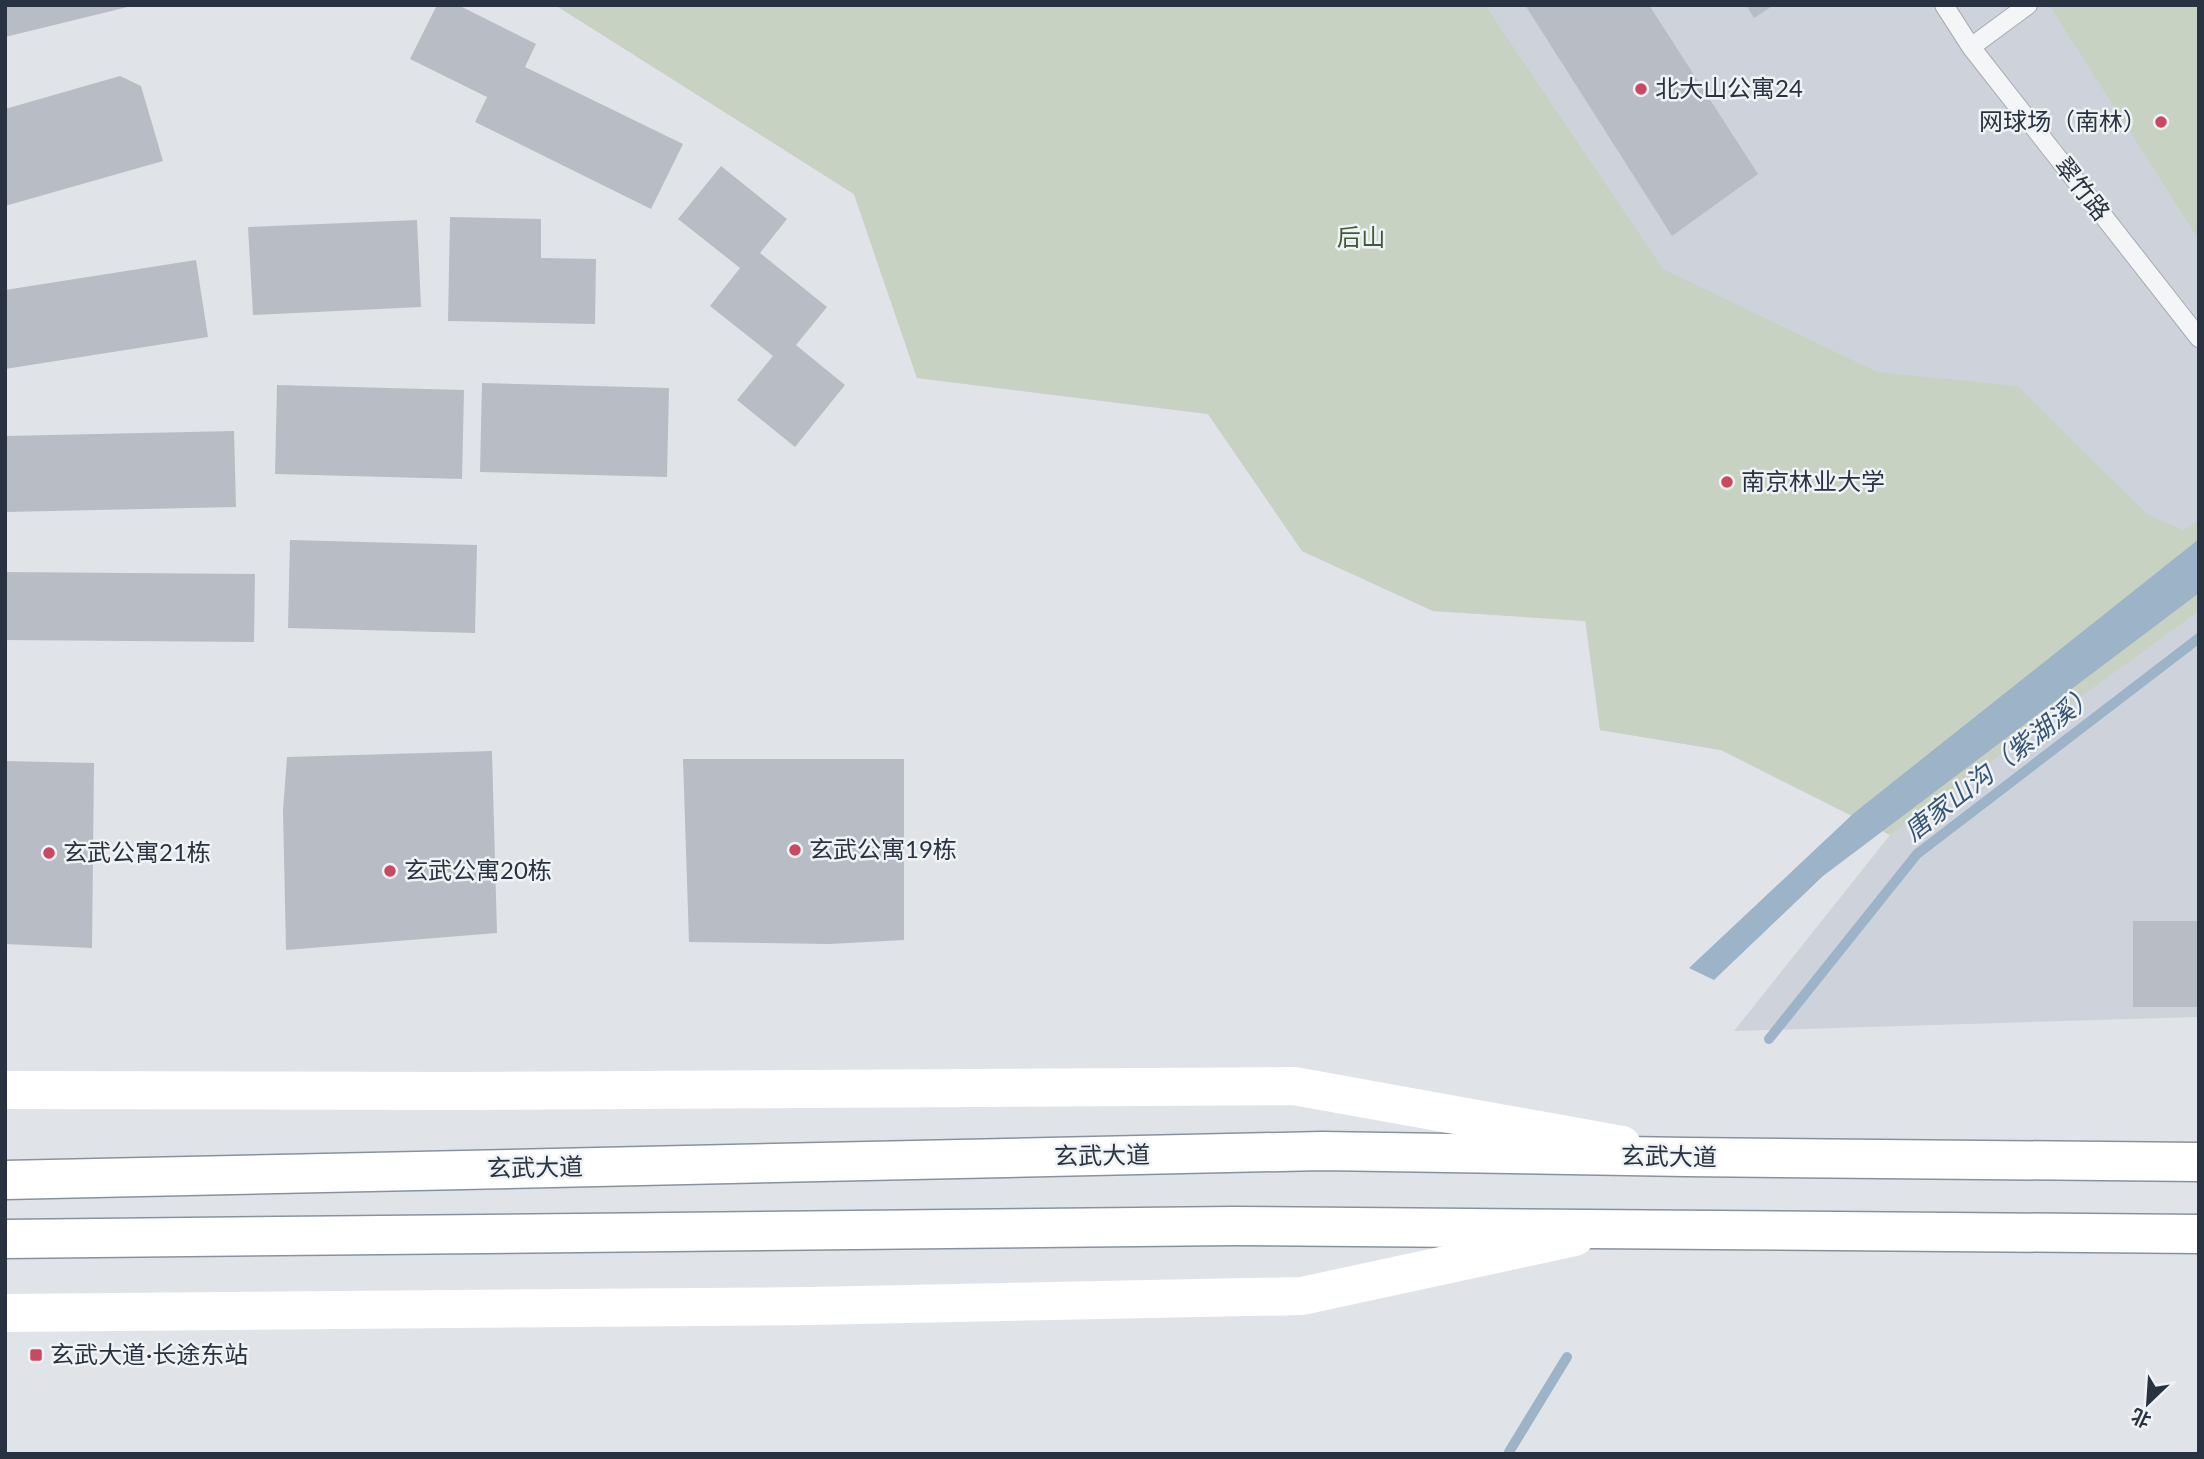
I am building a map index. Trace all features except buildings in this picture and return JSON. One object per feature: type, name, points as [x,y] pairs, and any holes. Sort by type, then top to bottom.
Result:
[{"type":"main road","points":[[5,1090],[452,1091],[1294,1086],[1686,1157]]},
{"type":"main road","name":"玄武大道","points":[[5,1180],[1322,1151],[2199,1162]]},
{"type":"main road","points":[[5,1239],[1234,1226],[2199,1234]]},
{"type":"main road","points":[[5,1312],[809,1306],[1302,1296],[1611,1229]]},
{"type":"lane","name":"翠竹路","points":[[1944,5],[1971,47],[2199,338]]},
{"type":"lane","points":[[1971,47],[2028,5]]},
{"type":"shaded area","name":"后山","points":[[555,5],[2199,5],[2199,1017],[1734,1031],[1890,835],[1721,750],[1600,730],[1585,621],[1433,611],[1302,551],[1208,414],[917,378],[854,194]]},
{"type":"green space","name":"后山","points":[[555,5],[1485,5],[1663,269],[1877,372],[2018,386],[2147,514],[2183,530],[2199,520],[2199,611],[1890,835],[1721,750],[1600,730],[1586,621],[1433,611],[1302,551],[1208,414],[917,378],[854,194]]},
{"type":"green space","name":"网球场（南林）","points":[[2049,5],[2199,5],[2199,240]]},
{"type":"water","points":[[2199,539],[2199,593],[1823,876],[1714,980],[1689,968],[1854,813]]},
{"type":"waterway","name":"唐家山沟（紫湖溪）","points":[[1769,1039],[1917,854],[2199,638]]},
{"type":"waterway","name":"唐家山沟（紫湖溪）","points":[[1509,1452],[1567,1357]]},
{"type":"place","name":"北大山公寓24","points":[[1641,89]]},
{"type":"place","name":"网球场（南林）","points":[[2161,122]]},
{"type":"place","name":"南京林业大学","points":[[1727,482]]},
{"type":"place","name":"玄武公寓19栋","points":[[795,850]]},
{"type":"place","name":"玄武公寓21栋","points":[[49,853]]},
{"type":"place","name":"玄武公寓20栋","points":[[390,871]]},
{"type":"place","name":"玄武大道·长途东站","points":[[36,1355]]}]
